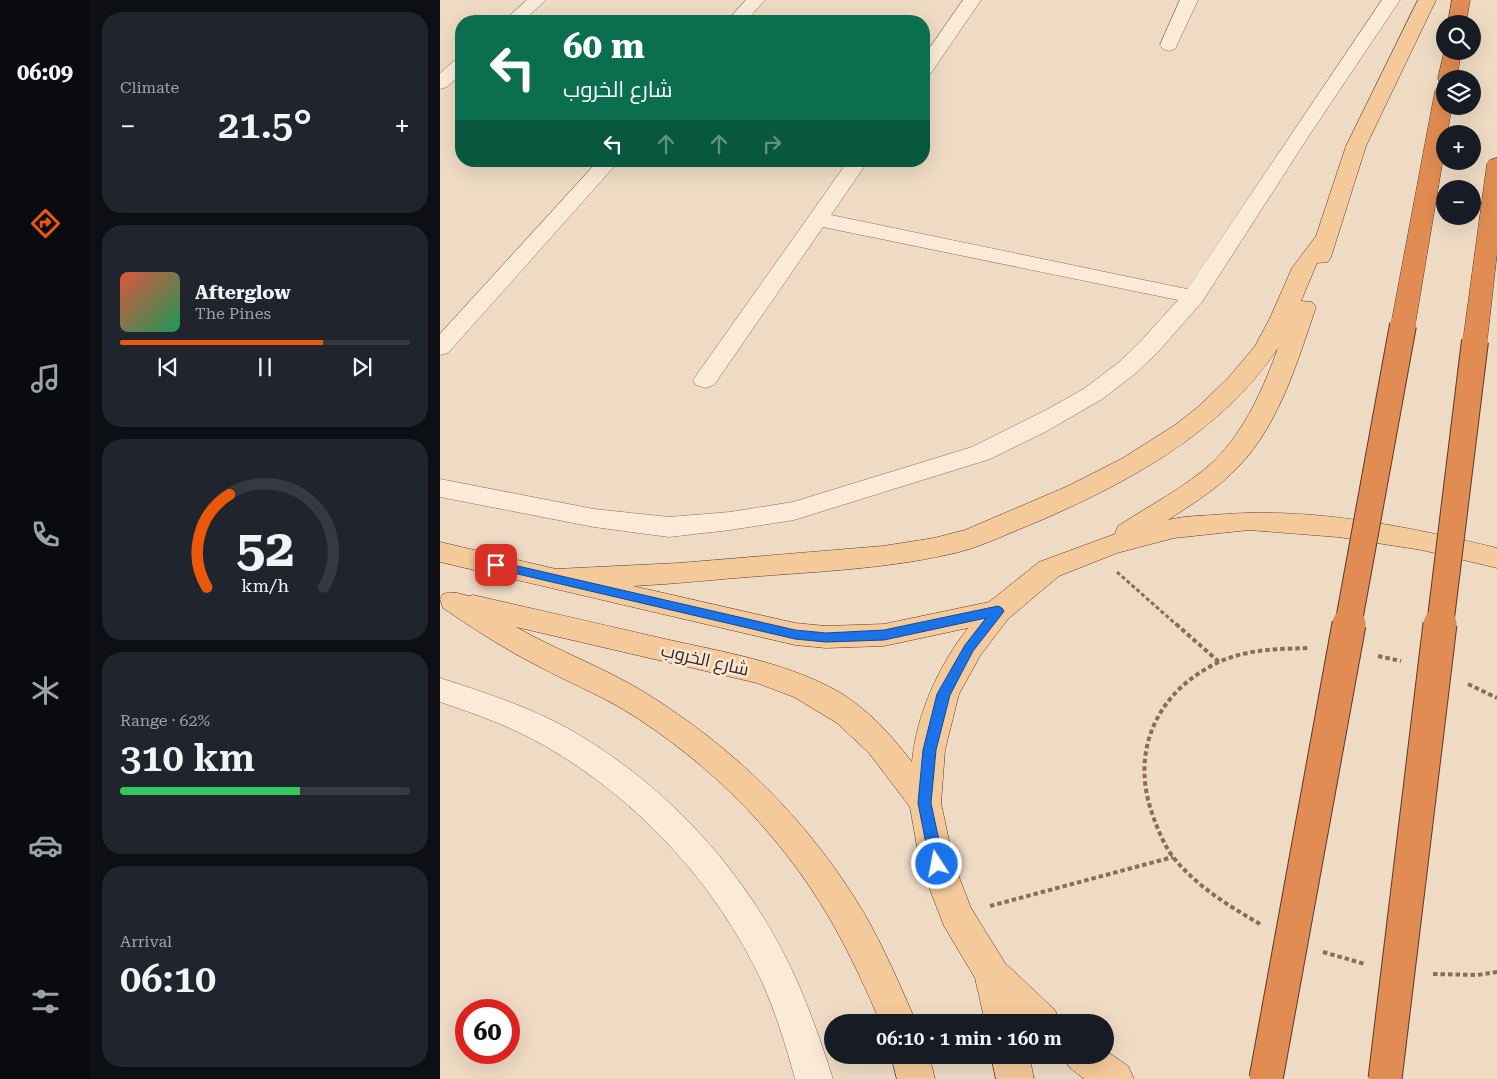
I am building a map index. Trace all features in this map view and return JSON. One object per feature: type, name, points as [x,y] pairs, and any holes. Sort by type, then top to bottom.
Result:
[{"type":"highway","points":[[1458,15],[1461,0]]},
{"type":"highway","points":[[1266,1079],[1441,115]]},
{"type":"highway","points":[[1385,1079],[1497,164]]},
{"type":"main road","points":[[1101,548],[1197,486],[1221,468],[1250,435],[1274,387],[1314,280],[1325,239],[1356,146],[1427,0]]},
{"type":"main road","points":[[552,579],[696,572],[802,564],[909,552],[960,542],[1062,501],[1141,459],[1175,437],[1206,414],[1231,391],[1253,366],[1270,341],[1283,316],[1298,276],[1306,261],[1325,239]]},
{"type":"main road","points":[[1034,1014],[992,974],[956,914],[937,864],[925,803],[929,750],[944,694],[969,648],[998,611],[1049,569],[1101,548],[1174,528],[1249,521],[1338,527],[1422,540],[1497,558]]},
{"type":"main road","points":[[440,552],[795,634],[826,637],[884,635],[998,611]]},
{"type":"main road","points":[[447,600],[518,642],[630,699],[674,726],[715,758],[755,794],[792,835],[826,881],[857,932],[885,989],[895,1014]]},
{"type":"main road","name":"شارع الخروب","points":[[447,600],[742,668],[806,688],[843,711],[867,732],[925,803]]},
{"type":"main road","points":[[992,974],[1001,1014]]},
{"type":"main road","points":[[912,1064],[916,1079]]},
{"type":"main road","points":[[1012,1064],[1015,1079]]},
{"type":"main road","points":[[1094,1064],[1115,1079]]},
{"type":"street","points":[[519,15],[537,0]]},
{"type":"street","points":[[742,15],[756,0]]},
{"type":"street","points":[[930,60],[972,0]]},
{"type":"street","points":[[1168,45],[1189,0]]},
{"type":"street","points":[[440,488],[594,518],[669,527],[730,521],[794,511],[981,453],[1091,395],[1141,356],[1194,297],[1302,130],[1391,0]]},
{"type":"street","points":[[440,84],[455,70]]},
{"type":"street","points":[[440,348],[604,167]]},
{"type":"street","points":[[705,380],[854,167]]},
{"type":"street","points":[[817,219],[1194,297]]},
{"type":"street","points":[[440,690],[492,707],[555,736],[604,766],[654,809],[696,854],[738,908],[770,962],[798,1028],[814,1079]]},
{"type":"path","points":[[1101,548],[1219,662]]},
{"type":"path","points":[[956,914],[1173,857]]},
{"type":"route","points":[[496,565],[795,634],[826,637],[858,638],[884,635],[998,611],[969,648],[944,694],[929,750],[925,803],[937,864]]}]
